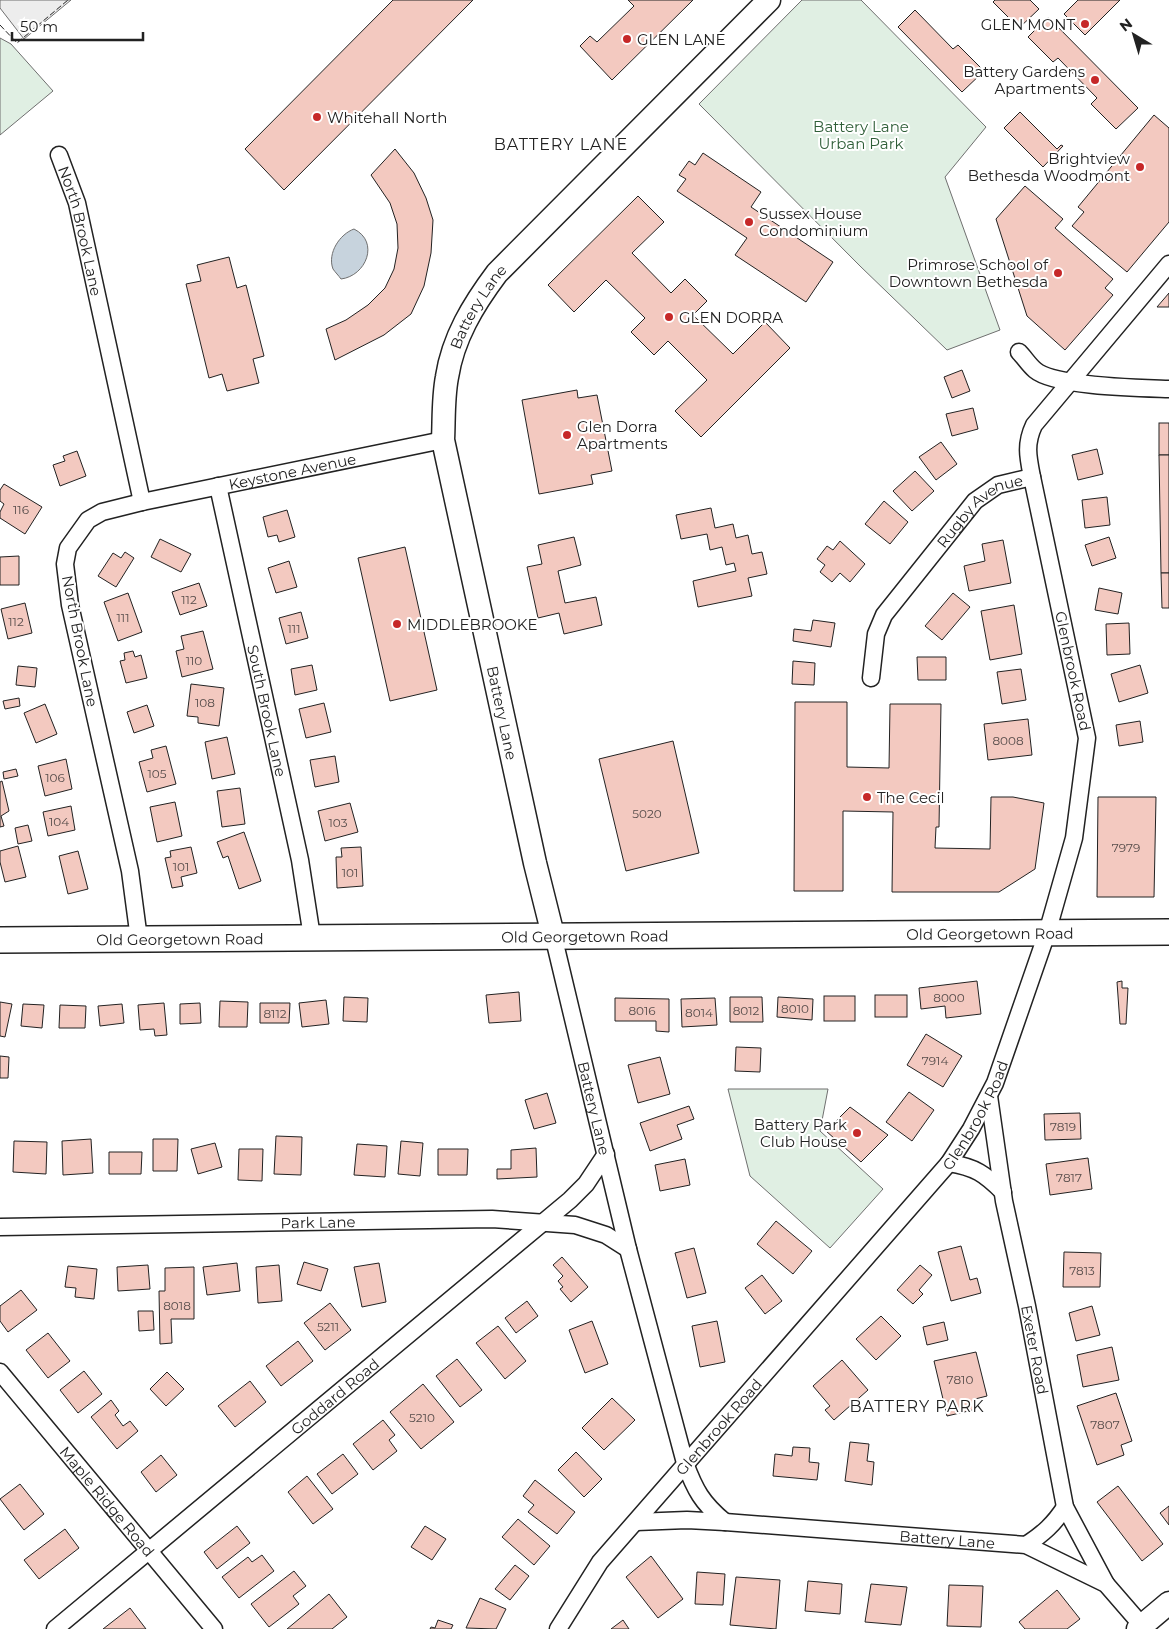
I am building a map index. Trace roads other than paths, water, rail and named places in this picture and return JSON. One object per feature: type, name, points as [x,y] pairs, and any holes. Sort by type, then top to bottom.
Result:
[{"type":"main road","name":"Old Georgetown Road","points":[[0,940],[1169,932]]},
{"type":"street","name":"Battery Lane","points":[[726,1522],[710,1509],[696,1492],[685,1463],[628,1248],[535,863],[442,440],[447,377],[459,333],[475,302],[497,273],[552,215],[769,0]]},
{"type":"street","name":"North Brook Lane","points":[[59,155],[77,204],[142,502],[102,512],[88,520],[68,548],[64,564],[70,605],[130,871],[139,939]]},
{"type":"street","name":"Rugby Avenue","points":[[871,678],[876,634],[884,615],[975,500],[998,485],[1032,476],[1027,448],[1028,438],[1034,425],[1169,264]]},
{"type":"street","points":[[1020,352],[1035,370],[1050,377],[1128,388],[1169,389]]},
{"type":"street","name":"Keystone Avenue","points":[[142,502],[442,440]]},
{"type":"street","name":"Glenbrook Road","points":[[558,1629],[600,1562],[949,1163],[990,1096],[1008,1050],[1047,933],[1074,838],[1087,738],[1032,476]]},
{"type":"street","name":"South Brook Lane","points":[[218,486],[300,860],[312,937]]},
{"type":"street","name":"Exeter Road","points":[[990,1096],[1003,1192],[1065,1507],[1106,1584]]},
{"type":"street","name":"Goddard Road","points":[[55,1629],[540,1223],[570,1200],[586,1184],[606,1154]]},
{"type":"street","points":[[949,1163],[978,1170],[1003,1192]]},
{"type":"street","name":"Park Lane","points":[[0,1227],[492,1219],[575,1225],[606,1234],[628,1248]]},
{"type":"street","name":"Maple Ridge Road","points":[[0,1372],[214,1629]]},
{"type":"street","points":[[1026,1545],[1042,1535],[1056,1521],[1065,1507]]},
{"type":"street","name":"Battery Lane","points":[[636,1522],[687,1520],[726,1522],[1026,1545],[1106,1584],[1141,1628]]},
{"type":"street","points":[[1141,1628],[1169,1603]]},
{"type":"place","name":"GLEN MONT","points":[[1085,24]]},
{"type":"place","name":"GLEN LANE","points":[[627,39]]},
{"type":"place","name":"Battery Gardens Apartments","points":[[1095,80]]},
{"type":"place","name":"Whitehall North","points":[[317,117]]},
{"type":"place","name":"Brightview Bethesda Woodmont","points":[[1140,167]]},
{"type":"place","name":"Sussex House Condominium","points":[[749,222]]},
{"type":"place","name":"Primrose School of Downtown Bethesda","points":[[1058,273]]},
{"type":"place","name":"GLEN DORRA","points":[[669,317]]},
{"type":"place","name":"Glen Dorra Apartments","points":[[567,435]]},
{"type":"place","name":"MIDDLEBROOKE","points":[[397,624]]},
{"type":"place","name":"The Cecil","points":[[867,797]]},
{"type":"place","name":"Battery Park Club House","points":[[857,1133]]},
{"type":"district","name":"BATTERY LANE","points":[[561,144]]},
{"type":"district","name":"BATTERY PARK","points":[[917,1406]]},
{"type":"park label","name":"Battery Lane Urban Park","points":[[861,134]]}]
